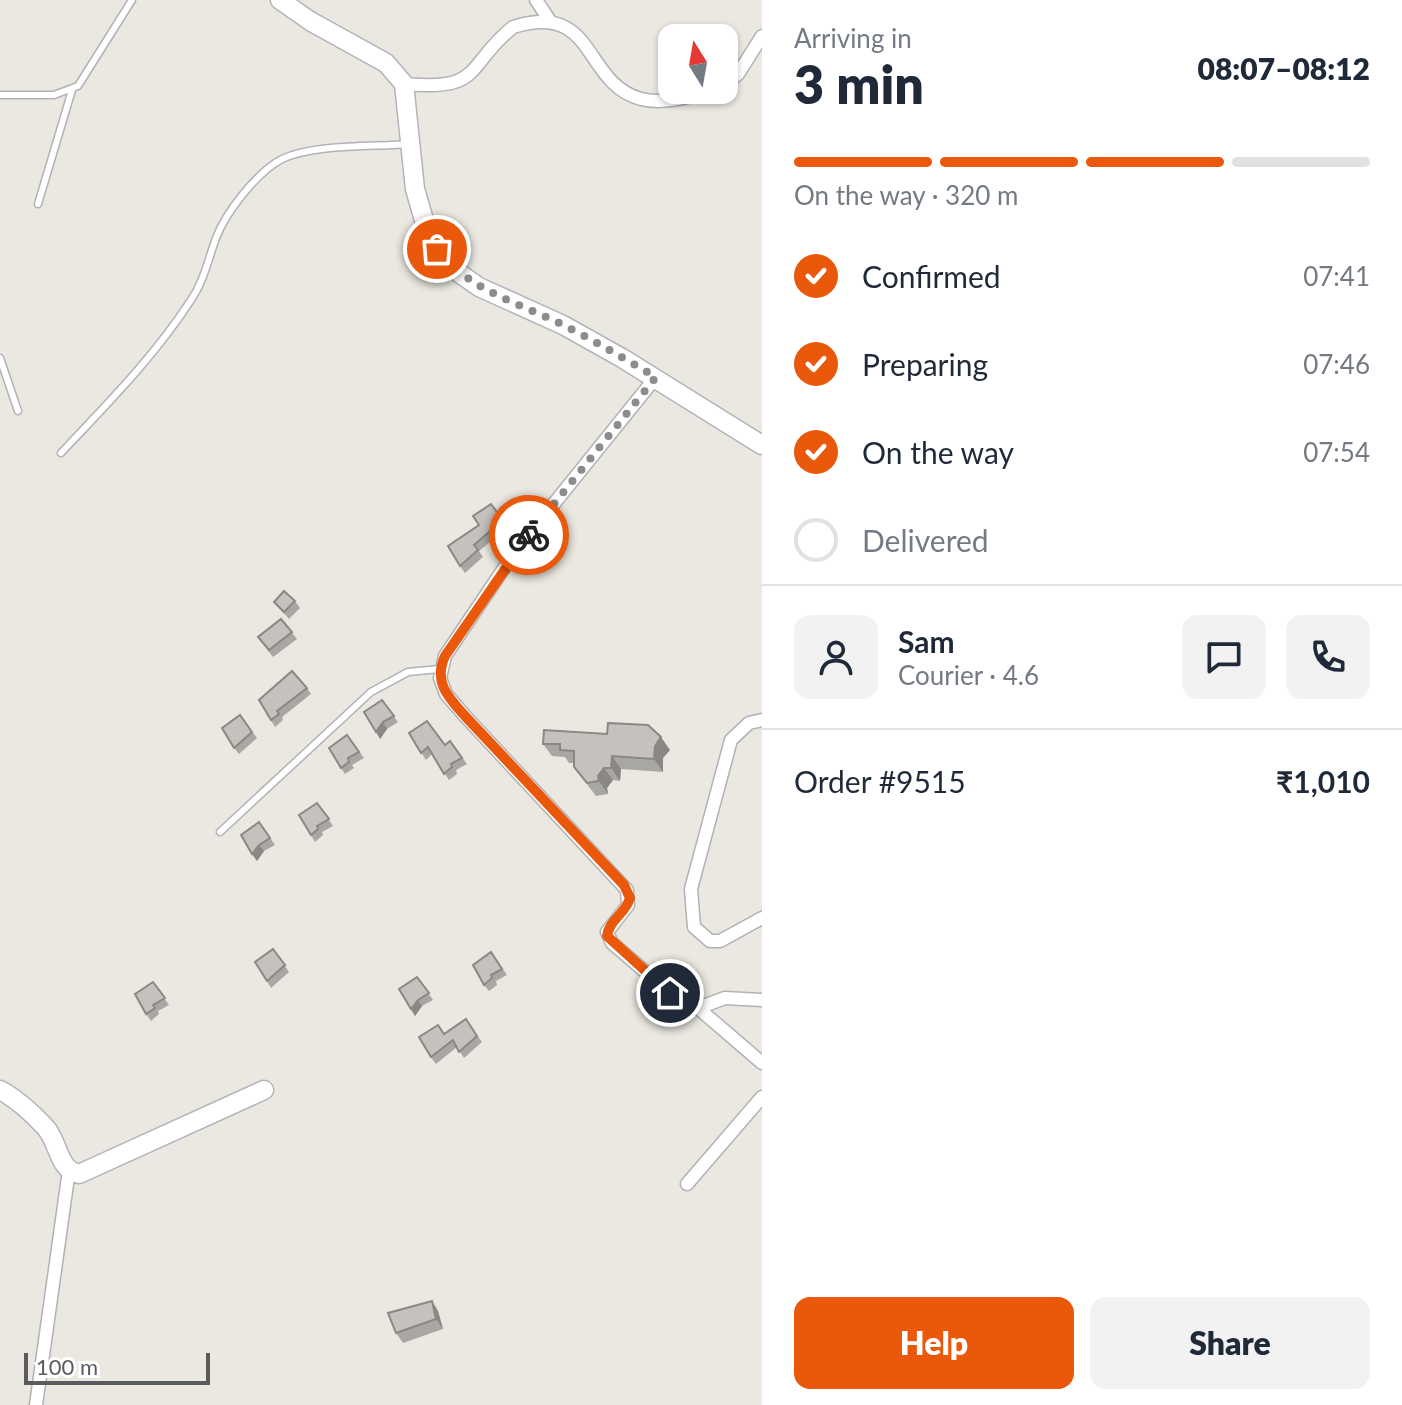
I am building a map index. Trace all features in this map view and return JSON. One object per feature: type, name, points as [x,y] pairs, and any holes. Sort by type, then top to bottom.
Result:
[{"type":"street","points":[[280,0],[310,21],[386,63],[404,84],[415,189],[428,234],[459,273],[479,287],[563,325],[656,377],[762,445]]},
{"type":"street","points":[[536,0],[550,21],[576,33],[621,88],[642,99],[658,99]]},
{"type":"street","points":[[404,84],[436,87],[453,83],[479,68],[513,27],[550,21]]},
{"type":"street","points":[[738,74],[762,36]]},
{"type":"street","points":[[656,377],[507,564],[439,669],[446,694],[627,890],[628,905],[607,932],[612,943],[670,993],[698,1008],[762,1063]]},
{"type":"street","points":[[762,720],[749,723],[731,740],[691,902],[694,927],[714,942],[762,918]]},
{"type":"street","points":[[698,1008],[725,998],[762,1000]]},
{"type":"street","points":[[0,1090],[45,1127],[69,1170],[75,1174],[88,1173],[264,1090]]},
{"type":"street","points":[[687,1184],[762,1097]]},
{"type":"street","points":[[36,1405],[69,1170]]},
{"type":"lane","points":[[38,204],[72,90],[132,0]]},
{"type":"lane","points":[[0,95],[54,95],[72,90]]},
{"type":"lane","points":[[61,453],[147,362],[201,284],[217,235],[266,171],[281,160],[306,152],[411,144]]},
{"type":"lane","points":[[0,358],[18,411]]},
{"type":"lane","points":[[220,832],[371,692],[408,672],[439,669]]},
{"type":"building","points":[[491,504],[503,520],[474,545],[478,550],[460,566],[448,546],[479,525],[473,516]]},
{"type":"building","points":[[284,591],[295,601],[284,612],[274,602]]},
{"type":"building","points":[[281,619],[292,632],[269,650],[258,637]]},
{"type":"building","points":[[292,671],[307,688],[277,711],[279,714],[271,720],[259,700]]},
{"type":"building","points":[[382,700],[394,716],[383,722],[376,732],[364,712]]},
{"type":"building","points":[[240,715],[252,732],[234,748],[222,728]]},
{"type":"building","points":[[427,721],[445,745],[450,741],[462,758],[451,764],[452,767],[444,774],[428,747],[421,753],[409,733]]},
{"type":"building","points":[[608,723],[648,725],[661,737],[655,746],[654,759],[612,756],[611,768],[604,768],[598,776],[599,781],[587,783],[574,767],[574,751],[560,750],[560,744],[543,744],[544,730],[607,734]]},
{"type":"building","points":[[347,735],[359,752],[348,758],[349,762],[341,768],[329,748]]},
{"type":"building","points":[[317,803],[329,819],[317,826],[318,829],[311,835],[299,815]]},
{"type":"building","points":[[259,822],[270,838],[252,854],[241,835]]},
{"type":"building","points":[[273,949],[285,965],[267,981],[255,962]]},
{"type":"building","points":[[491,952],[502,969],[491,975],[492,978],[484,985],[473,965]]},
{"type":"building","points":[[417,977],[429,993],[411,1009],[399,989]]},
{"type":"building","points":[[153,982],[165,998],[146,1014],[135,994]]},
{"type":"building","points":[[466,1019],[477,1036],[459,1052],[453,1040],[431,1057],[419,1037],[438,1025],[444,1034]]},
{"type":"building","points":[[432,1301],[436,1319],[396,1333],[388,1313]]},
{"type":"way so far","points":[[437,249],[459,273],[479,287],[563,325],[656,377],[529,535]]},
{"type":"route","points":[[529,535],[445,656],[439,669],[440,678],[446,694],[465,716],[624,885],[630,898],[628,905],[608,928],[607,936],[670,993]]}]
